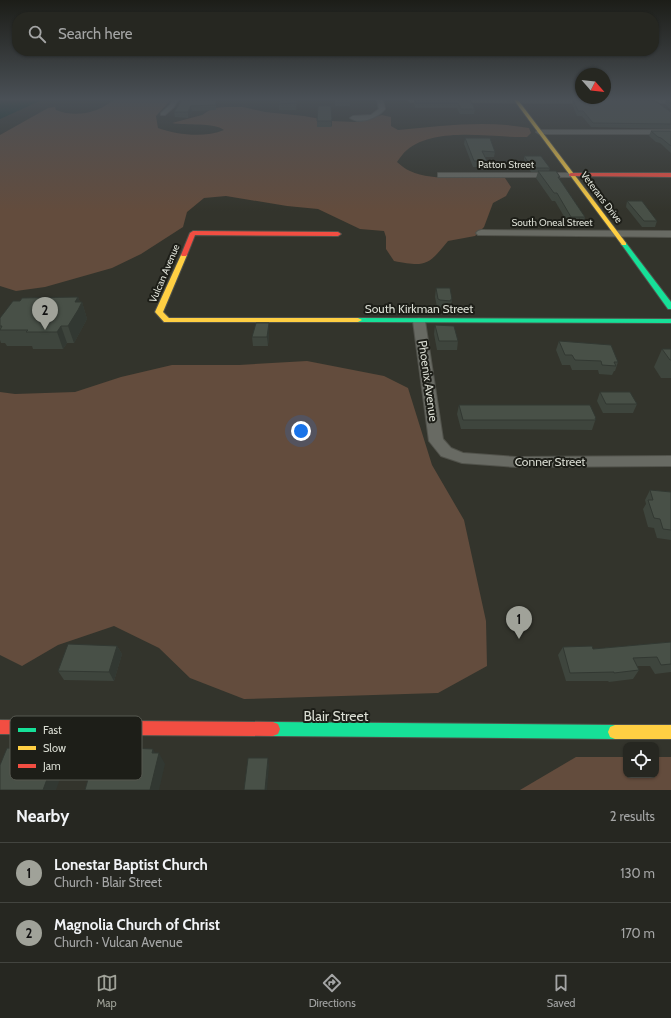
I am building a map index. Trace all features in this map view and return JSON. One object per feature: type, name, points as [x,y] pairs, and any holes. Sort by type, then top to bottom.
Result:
[{"type":"street","name":"Veterans Drive","points":[[543,137],[671,307]]},
{"type":"street","name":"Patton Street","points":[[441,175],[571,174]]},
{"type":"street","points":[[571,174],[671,175]]},
{"type":"street","name":"Vulcan Avenue","points":[[167,320],[159,312],[161,305],[193,233],[338,234]]},
{"type":"street","name":"South Oneal Street","points":[[481,233],[671,234]]},
{"type":"street","name":"South Kirkman Street","points":[[167,320],[671,321]]},
{"type":"street","name":"Phoenix Avenue","points":[[419,321],[436,441]]},
{"type":"street","name":"Conner Street","points":[[436,441],[446,452],[462,458],[516,462],[671,461]]},
{"type":"street","name":"Blair Street","points":[[0,727],[10,727]]},
{"type":"street","name":"Blair Street","points":[[142,728],[671,732]]},
{"type":"shaded area","points":[[0,137],[441,137],[419,143],[407,150],[397,162],[408,170],[420,175],[444,178],[505,178],[511,187],[506,196],[493,203],[484,227],[475,236],[448,241],[435,256],[425,263],[413,264],[394,261],[386,249],[386,237],[384,231],[360,229],[318,209],[287,206],[226,196],[204,198],[187,212],[183,227],[141,254],[112,268],[45,287],[16,291],[0,286]]},
{"type":"shaded area","points":[[307,361],[384,376],[408,388],[432,465],[464,520],[486,621],[487,666],[438,693],[244,699],[190,678],[159,648],[114,626],[58,645],[22,666],[0,655],[0,392],[15,394],[75,392],[121,377],[172,365],[239,365]]},
{"type":"shaded area","points":[[576,757],[623,757],[623,778],[659,778],[659,757],[671,757],[671,790],[520,790]]},
{"type":"building","points":[[658,137],[671,137],[671,146],[661,138]]},
{"type":"building","points":[[465,138],[490,138],[495,152],[482,151],[487,161],[474,161]]},
{"type":"building","points":[[524,156],[541,156],[550,168],[532,168]]},
{"type":"building","points":[[538,171],[556,171],[560,177],[558,177],[585,217],[571,217],[557,193],[554,193]]},
{"type":"building","points":[[627,201],[642,201],[657,221],[644,221]]},
{"type":"building","points":[[436,288],[450,288],[451,301],[438,299]]},
{"type":"building","points":[[78,297],[75,302],[82,302],[78,310],[68,326],[61,326],[57,332],[0,330],[2,326],[0,326],[0,318],[13,301],[20,301],[22,298]]},
{"type":"building","points":[[256,323],[269,323],[267,337],[252,337]]},
{"type":"building","points":[[435,325],[454,326],[458,341],[439,341]]},
{"type":"building","points":[[559,341],[611,345],[618,362],[614,362],[616,366],[602,365],[601,361],[575,360],[572,355],[565,355]]},
{"type":"building","points":[[662,349],[671,349],[671,360],[670,360]]},
{"type":"building","points":[[600,392],[630,392],[637,404],[606,404]]},
{"type":"building","points":[[459,405],[590,405],[596,420],[463,420]]},
{"type":"building","points":[[650,490],[671,492],[671,530],[663,529],[660,519],[654,518],[648,500],[653,500]]},
{"type":"building","points":[[671,642],[671,664],[661,665],[657,657],[633,658],[639,670],[614,673],[570,673],[563,647],[592,646],[593,649]]},
{"type":"building","points":[[68,644],[117,646],[109,672],[58,671]]},
{"type":"building","points":[[7,748],[10,748],[10,780],[47,780],[43,790],[0,790],[0,765]]},
{"type":"building","points":[[142,749],[153,749],[152,753],[159,753],[150,790],[85,790],[88,780],[142,780]]},
{"type":"building","points":[[248,758],[268,758],[265,790],[244,790]]},
{"type":"traffic: fast","points":[[624,244],[671,307]]},
{"type":"traffic: fast","points":[[358,320],[671,321]]},
{"type":"traffic: fast","points":[[273,729],[615,732]]},
{"type":"traffic: slow","points":[[544,137],[624,244]]},
{"type":"traffic: slow","points":[[184,255],[159,312],[167,320],[358,320]]},
{"type":"traffic: slow","points":[[615,732],[671,732]]},
{"type":"traffic: jam","points":[[571,175],[671,175]]},
{"type":"traffic: jam","points":[[184,255],[193,233],[338,234]]},
{"type":"traffic: jam","points":[[0,727],[10,727]]},
{"type":"traffic: jam","points":[[142,728],[273,729]]},
{"type":"place","name":"Magnolia Church of Christ","points":[[45,330]]},
{"type":"place","name":"Lonestar Baptist Church","points":[[519,639]]}]
